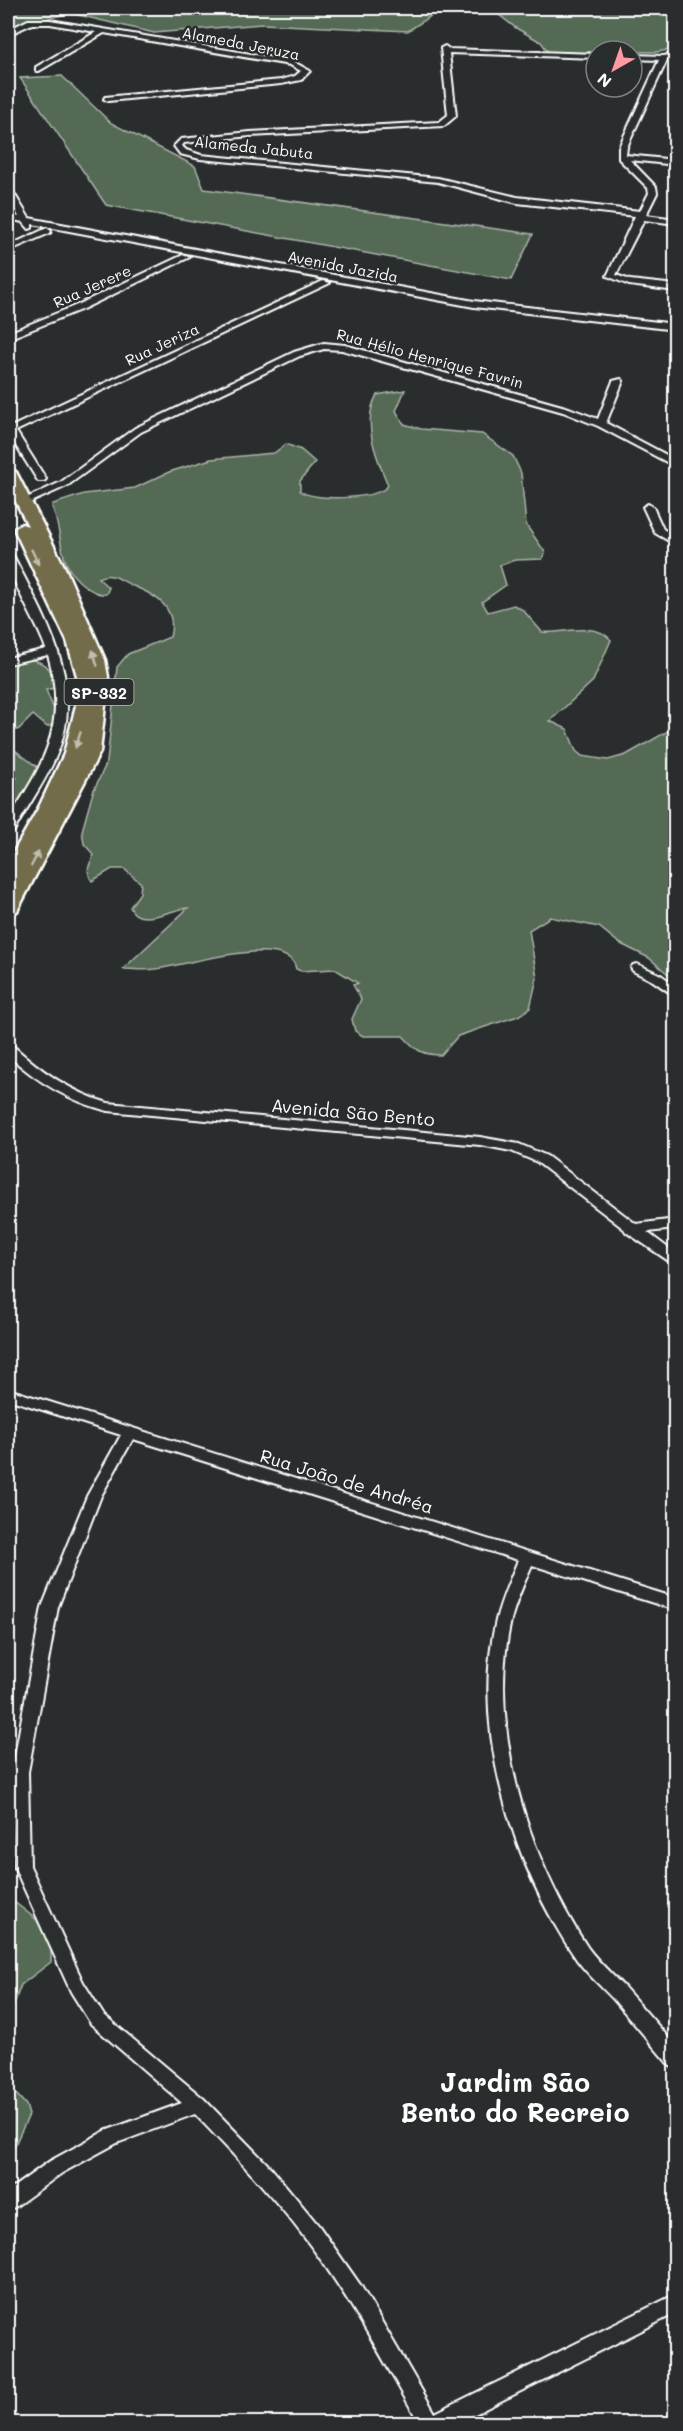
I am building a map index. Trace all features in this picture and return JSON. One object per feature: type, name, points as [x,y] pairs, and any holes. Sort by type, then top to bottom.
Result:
[{"type":"main road","name":"SP-332","points":[[8,472],[15,502],[77,647],[85,677],[84,722],[75,750],[8,878]]},
{"type":"main road","name":"SP-332","points":[[8,911],[91,752],[100,676],[97,660],[58,570],[15,502]]},
{"type":"street","name":"Alameda Jeruza","points":[[8,33],[31,22],[43,21],[292,63],[306,71],[298,78],[281,82],[108,99]]},
{"type":"street","points":[[39,69],[104,32]]},
{"type":"street","name":"Alameda Jabuta","points":[[584,56],[446,50],[453,116],[441,124],[250,134],[181,141],[178,146],[183,152],[200,157],[438,180],[517,200],[640,215]]},
{"type":"street","points":[[644,57],[664,58],[675,55]]},
{"type":"street","points":[[622,157],[623,147],[664,58]]},
{"type":"street","points":[[622,157],[652,187],[653,193],[611,276],[629,282],[675,288]]},
{"type":"street","points":[[622,157],[675,163]]},
{"type":"street","points":[[8,190],[28,224]]},
{"type":"street","points":[[640,215],[675,222]]},
{"type":"street","name":"Avenida Jazida","points":[[8,217],[47,231],[189,255]]},
{"type":"street","name":"Avenida Jazida","points":[[8,224],[28,224],[486,312],[675,333]]},
{"type":"street","points":[[8,249],[47,231]]},
{"type":"street","name":"Rua Jerere","points":[[8,336],[80,308],[189,255]]},
{"type":"street","name":"Avenida Jazida","points":[[328,281],[495,307],[675,327]]},
{"type":"street","name":"Rua Jeriza","points":[[9,428],[328,281]]},
{"type":"street","name":"Rua Hélio Henrique Favrin","points":[[15,502],[63,484],[138,430],[297,354],[324,346],[342,347],[566,410],[601,424],[675,464]]},
{"type":"street","points":[[601,424],[618,381]]},
{"type":"street","points":[[9,428],[41,479]]},
{"type":"street","points":[[648,507],[659,531],[675,542]]},
{"type":"street","points":[[8,555],[54,651],[62,701],[56,742],[8,831]]},
{"type":"street","points":[[8,661],[54,651]]},
{"type":"street","points":[[637,968],[657,978],[675,993]]},
{"type":"street","name":"Avenida São Bento","points":[[8,1048],[27,1067],[62,1092],[108,1107],[480,1141],[514,1147],[542,1159],[675,1261]]},
{"type":"street","points":[[631,1229],[675,1224]]},
{"type":"street","name":"Rua João de Andréa","points":[[8,1394],[675,1604]]},
{"type":"street","points":[[129,1433],[94,1497],[50,1607],[20,1772],[15,1864],[91,2011],[198,2105],[266,2175],[312,2232],[354,2292],[432,2424],[675,2302]]},
{"type":"street","points":[[527,1558],[503,1621],[497,1671],[497,1731],[515,1804],[542,1884],[561,1920],[585,1956],[675,2060]]},
{"type":"street","points":[[8,2201],[56,2167],[111,2137],[198,2105]]},
{"type":"green space","points":[[8,8],[443,8],[408,31],[262,24],[154,33],[70,13],[8,28]]},
{"type":"green space","points":[[490,8],[675,8],[675,49],[644,52],[644,39],[584,39],[584,53],[552,57],[541,42],[516,28]]},
{"type":"green space","points":[[62,76],[111,123],[195,166],[204,189],[533,234],[511,280],[106,205],[20,78]]},
{"type":"green space","points":[[405,390],[396,411],[404,424],[421,429],[482,434],[513,456],[521,473],[526,525],[545,552],[542,559],[515,560],[500,565],[506,585],[482,602],[488,612],[514,605],[523,610],[542,632],[587,629],[604,634],[611,640],[593,681],[550,721],[567,729],[576,751],[582,756],[608,760],[626,755],[675,727],[675,980],[649,958],[619,943],[599,927],[550,917],[529,930],[537,978],[530,1008],[518,1016],[458,1036],[441,1055],[419,1051],[403,1036],[363,1036],[355,1031],[352,1019],[361,999],[353,985],[358,983],[335,969],[301,971],[296,969],[289,958],[275,953],[256,952],[210,958],[152,970],[123,969],[188,908],[148,917],[134,913],[130,907],[140,893],[141,883],[124,869],[112,869],[92,881],[88,871],[94,855],[84,844],[82,831],[93,792],[107,762],[117,667],[128,654],[170,637],[171,618],[168,610],[157,598],[116,577],[108,575],[98,578],[109,588],[106,594],[93,591],[76,578],[65,560],[52,507],[53,504],[84,494],[135,488],[169,472],[211,459],[274,453],[286,444],[301,450],[315,462],[300,481],[300,491],[319,497],[333,498],[374,493],[383,490],[388,485],[372,440],[370,417],[372,406],[377,395]]},
{"type":"green space","points":[[25,658],[45,665],[54,676],[56,682],[54,688],[46,690],[56,714],[52,725],[47,727],[33,715],[19,729],[8,733],[8,660]]},
{"type":"green space","points":[[8,751],[16,751],[40,769],[8,834],[8,787],[17,778],[8,776]]},
{"type":"green space","points":[[8,1897],[37,1920],[51,1942],[51,1962],[21,1985],[8,2020]]},
{"type":"green space","points":[[8,2085],[26,2105],[29,2115],[13,2149],[8,2170]]},
{"type":"district","name":"Jardim São Bento do Recreio","points":[[515,2097]]}]
